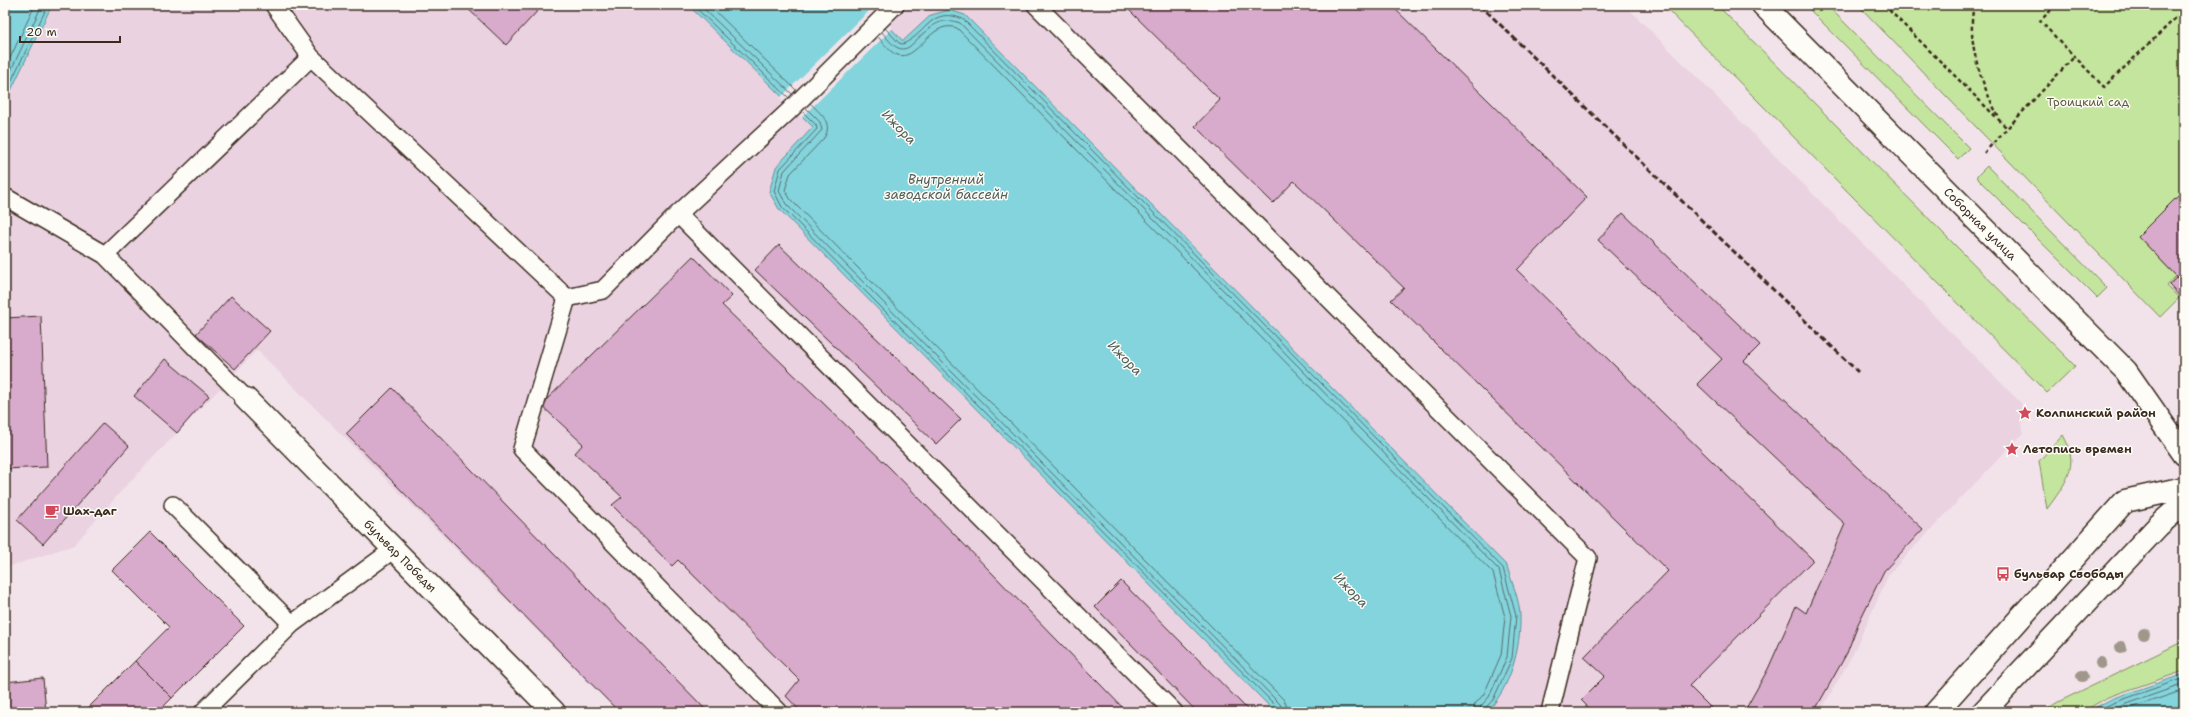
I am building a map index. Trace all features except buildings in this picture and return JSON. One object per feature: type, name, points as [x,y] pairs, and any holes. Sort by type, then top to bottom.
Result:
[{"type":"main road","name":"Соборная улица","points":[[1763,5],[2126,372],[2184,454]]},
{"type":"main road","name":"бульвар Победы","points":[[246,399],[554,712]]},
{"type":"main road","points":[[1936,712],[2125,501],[2184,488]]},
{"type":"main road","points":[[1983,712],[2159,525],[2184,503]]},
{"type":"lane","points":[[274,5],[311,57],[567,298]]},
{"type":"lane","points":[[1036,5],[1588,558],[1550,712]]},
{"type":"lane","points":[[567,298],[603,290],[678,214],[788,112],[892,8]]},
{"type":"lane","points":[[105,255],[311,57]]},
{"type":"lane","points":[[5,198],[105,255],[246,399]]},
{"type":"lane","points":[[678,214],[1174,712]]},
{"type":"lane","points":[[567,298],[522,449],[779,712]]},
{"type":"lane","points":[[173,505],[292,624]]},
{"type":"lane","points":[[203,712],[292,624],[394,549]]},
{"type":"path","points":[[1884,5],[2007,128]]},
{"type":"path","points":[[1974,5],[1972,16],[1975,55],[1987,95],[2000,121]]},
{"type":"path","points":[[2056,5],[2040,21],[2104,87],[2184,10]]},
{"type":"path","points":[[1984,153],[2074,57]]},
{"type":"shaded area","points":[[5,5],[1625,5],[2021,403],[2023,433],[1889,574],[1852,656],[1820,712],[618,712],[257,350],[124,488],[74,545],[5,568]]},
{"type":"green space","points":[[1663,5],[1717,5],[2075,366],[2047,393]]},
{"type":"green space","points":[[1805,5],[1827,5],[1969,148],[1958,159]]},
{"type":"green space","name":"Троицкий сад","points":[[1858,5],[2184,5],[2184,190],[2138,236],[2176,276],[2167,286],[2179,298],[2160,317]]},
{"type":"green space","points":[[1987,166],[2107,288],[2097,298],[1976,177]]},
{"type":"green space","points":[[2063,435],[2071,456],[2071,465],[2065,483],[2047,509],[2039,461]]},
{"type":"green space","points":[[2184,641],[2184,671],[2108,697],[2082,712],[2042,712],[2058,702]]},
{"type":"water","points":[[5,5],[52,5],[5,103]]},
{"type":"water","name":"Внутренний заводской бассейн","points":[[688,5],[869,5],[903,41],[931,15],[949,10],[965,15],[1507,566],[1520,610],[1520,629],[1516,655],[1508,680],[1502,692],[1487,712],[1275,712],[779,209],[769,192],[776,167],[813,127]]},
{"type":"water","points":[[2184,674],[2184,712],[2087,712],[2111,699]]},
{"type":"pier","points":[[873,7],[893,28],[801,118],[780,98]]},
{"type":"railway","points":[[1480,5],[1858,372]]},
{"type":"place","name":"Колпинский район","points":[[2025,413]]},
{"type":"place","name":"Летопись времен","points":[[2012,449]]},
{"type":"place","name":"Шах-даг","points":[[52,511]]},
{"type":"place","name":"бульвар Свободы","points":[[2003,574]]},
{"type":"water label","name":"Ижора","points":[[899,127]]},
{"type":"water label","name":"Ижора","points":[[1125,358]]},
{"type":"water label","name":"Ижора","points":[[1351,590]]}]
